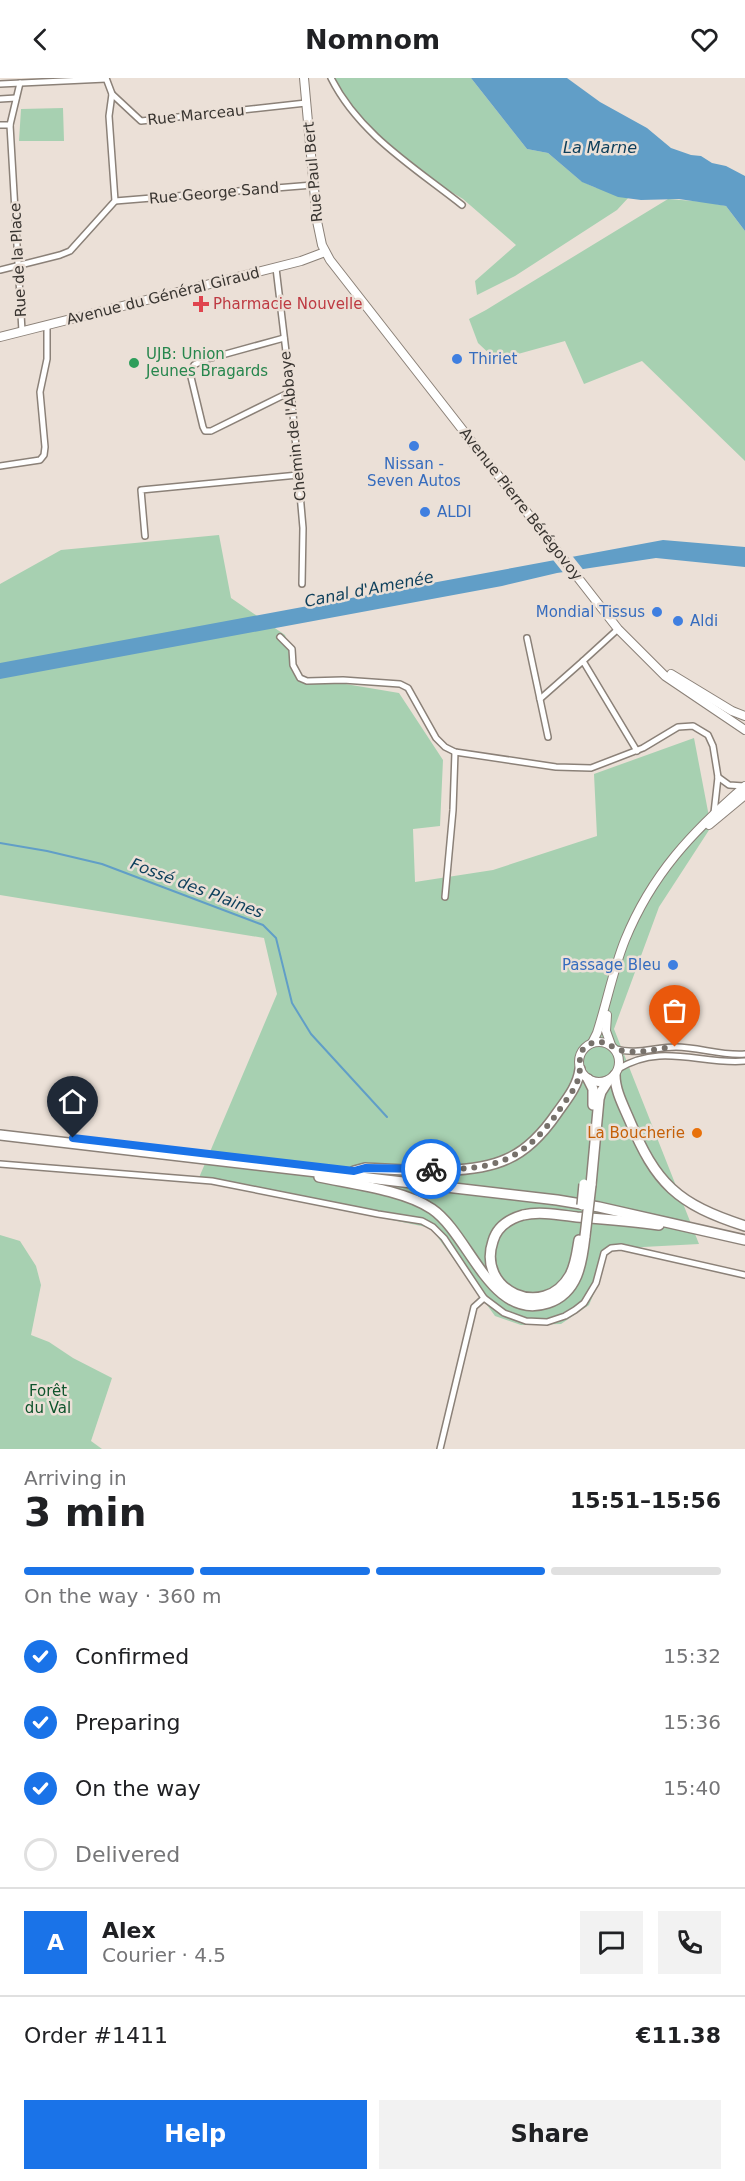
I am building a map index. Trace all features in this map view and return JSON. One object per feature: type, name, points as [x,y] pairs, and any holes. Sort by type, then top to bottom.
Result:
[{"type":"highway","points":[[354,1171],[365,1168],[477,1168],[508,1159],[534,1141],[545,1129],[577,1083],[580,1069]]},
{"type":"highway","points":[[587,1184],[599,1099],[601,1092],[614,1075]]},
{"type":"highway","points":[[614,1075],[616,1089],[640,1145],[662,1181],[679,1197],[694,1206],[745,1226]]},
{"type":"highway","points":[[297,1170],[308,1175],[396,1194],[422,1203],[448,1222],[497,1291],[507,1298],[526,1305],[536,1306],[552,1302],[570,1288],[580,1270],[594,1098],[588,1079]]},
{"type":"highway","points":[[0,1129],[596,1200],[745,1234]]},
{"type":"highway","points":[[0,1135],[557,1200],[745,1240]]},
{"type":"highway","points":[[582,1235],[572,1272],[552,1293],[531,1298],[520,1296],[505,1288],[493,1272],[490,1250],[496,1234],[506,1222],[520,1216],[550,1214],[679,1229],[691,1227]]},
{"type":"main road","name":"Rue Paul Bert","points":[[304,78],[316,221],[326,252],[399,348]]},
{"type":"main road","name":"Avenue du Général Giraud","points":[[0,337],[311,259],[326,252]]},
{"type":"main road","name":"Avenue Pierre Bérégovoy","points":[[399,348],[618,628],[646,657]]},
{"type":"main road","points":[[646,657],[696,690],[745,716]]},
{"type":"main road","points":[[646,657],[671,681],[745,730]]},
{"type":"main road","points":[[591,1043],[600,1025],[616,965],[636,916],[670,861],[697,829],[745,786]]},
{"type":"main road","points":[[613,1047],[602,1041],[586,1046],[580,1056],[580,1069],[588,1079],[601,1082],[614,1075],[620,1059],[606,1031],[606,1018],[621,966],[640,918],[663,879],[689,845],[712,821],[745,795]]},
{"type":"street","name":"Rue Marceau","points":[[106,78],[112,94],[141,121],[306,104]]},
{"type":"street","points":[[0,84],[106,78]]},
{"type":"street","points":[[331,78],[351,111],[370,133],[462,205]]},
{"type":"street","name":"Rue de la Place","points":[[20,83],[10,125],[22,331]]},
{"type":"street","points":[[0,270],[70,250],[115,201],[109,116],[112,94]]},
{"type":"street","points":[[0,99],[16,98]]},
{"type":"street","points":[[0,125],[10,125]]},
{"type":"street","name":"Rue George Sand","points":[[115,201],[313,185]]},
{"type":"street","name":"Chemin de l'Abbaye","points":[[276,268],[303,528],[302,584]]},
{"type":"street","points":[[0,466],[35,462],[44,455],[40,392],[47,359],[47,325]]},
{"type":"street","points":[[284,338],[204,360],[194,365],[190,373],[203,427],[208,432],[290,392]]},
{"type":"street","points":[[145,536],[141,490],[298,475]]},
{"type":"street","points":[[540,699],[618,628]]},
{"type":"street","points":[[280,637],[292,649],[293,665],[300,678],[307,681],[393,682],[408,688],[436,738],[454,752],[574,769],[591,768],[637,751],[678,727],[693,726],[703,730],[711,740],[718,777],[714,813]]},
{"type":"street","points":[[527,638],[548,737]]},
{"type":"street","points":[[583,661],[637,751]]},
{"type":"street","points":[[445,897],[453,810],[454,752]]},
{"type":"street","points":[[718,777],[729,784],[745,786]]},
{"type":"street","points":[[613,1047],[630,1052],[681,1047],[728,1055],[745,1054]]},
{"type":"street","points":[[614,1075],[638,1060],[671,1055],[716,1061],[745,1061]]},
{"type":"street","points":[[0,1164],[212,1181],[422,1221],[433,1227],[444,1238],[484,1298],[504,1313],[526,1322],[547,1322],[565,1316],[584,1303],[596,1283],[604,1253],[615,1247],[680,1259],[745,1275]]},
{"type":"street","points":[[440,1449],[474,1307],[484,1298]]},
{"type":"green space","points":[[334,78],[471,78],[527,149],[548,153],[581,181],[629,197],[617,210],[515,276],[477,295],[475,281],[516,245],[463,199],[381,140],[342,94]]},
{"type":"green space","points":[[63,108],[64,141],[19,141],[21,109]]},
{"type":"green space","points":[[668,199],[726,206],[745,231],[745,461],[642,361],[584,384],[565,341],[496,360],[478,343],[469,319]]},
{"type":"green space","points":[[219,535],[231,598],[285,635],[298,676],[399,693],[443,760],[440,826],[413,829],[415,882],[493,870],[597,836],[594,774],[694,738],[711,827],[659,907],[614,1029],[699,1244],[606,1249],[597,1286],[589,1305],[561,1324],[521,1325],[495,1316],[431,1228],[198,1180],[277,994],[264,938],[0,895],[0,584],[61,550]]},
{"type":"green space","name":"Forêt du Val","points":[[0,1235],[20,1241],[36,1266],[41,1285],[31,1335],[49,1342],[73,1358],[112,1378],[91,1441],[102,1449],[0,1449]]},
{"type":"water","name":"La Marne","points":[[471,78],[567,78],[600,102],[647,128],[671,148],[701,156],[712,163],[726,166],[745,176],[745,231],[726,206],[679,199],[641,200],[618,197],[582,182],[548,153],[527,149]]},
{"type":"water","name":"Canal d'Amenée","points":[[663,540],[745,547],[745,567],[656,558],[557,573],[502,586],[0,679],[0,663]]},
{"type":"pier","points":[[570,553],[585,572],[565,575],[550,556]]},
{"type":"waterway","name":"Fossé des Plaines","points":[[0,843],[102,864],[263,925],[276,938],[292,1003],[311,1034],[387,1117]]},
{"type":"way so far","points":[[431,1169],[477,1168],[495,1164],[520,1152],[534,1141],[577,1083],[580,1056],[586,1046],[591,1043],[602,1041],[616,1049],[630,1052],[675,1047]]},
{"type":"place","name":"Pharmacie Nouvelle","points":[[201,304]]},
{"type":"place","name":"Thiriet","points":[[457,359]]},
{"type":"place","name":"UJB: Union Jeunes Bragards","points":[[134,363]]},
{"type":"place","name":"Nissan - Seven Autos","points":[[414,446]]},
{"type":"place","name":"ALDI","points":[[425,512]]},
{"type":"place","name":"Mondial Tissus","points":[[657,612]]},
{"type":"place","name":"Aldi","points":[[678,621]]},
{"type":"place","name":"Passage Bleu","points":[[673,965]]},
{"type":"place","name":"La Boucherie","points":[[697,1133]]},
{"type":"route","points":[[73,1138],[354,1171],[365,1168],[431,1169]]}]
